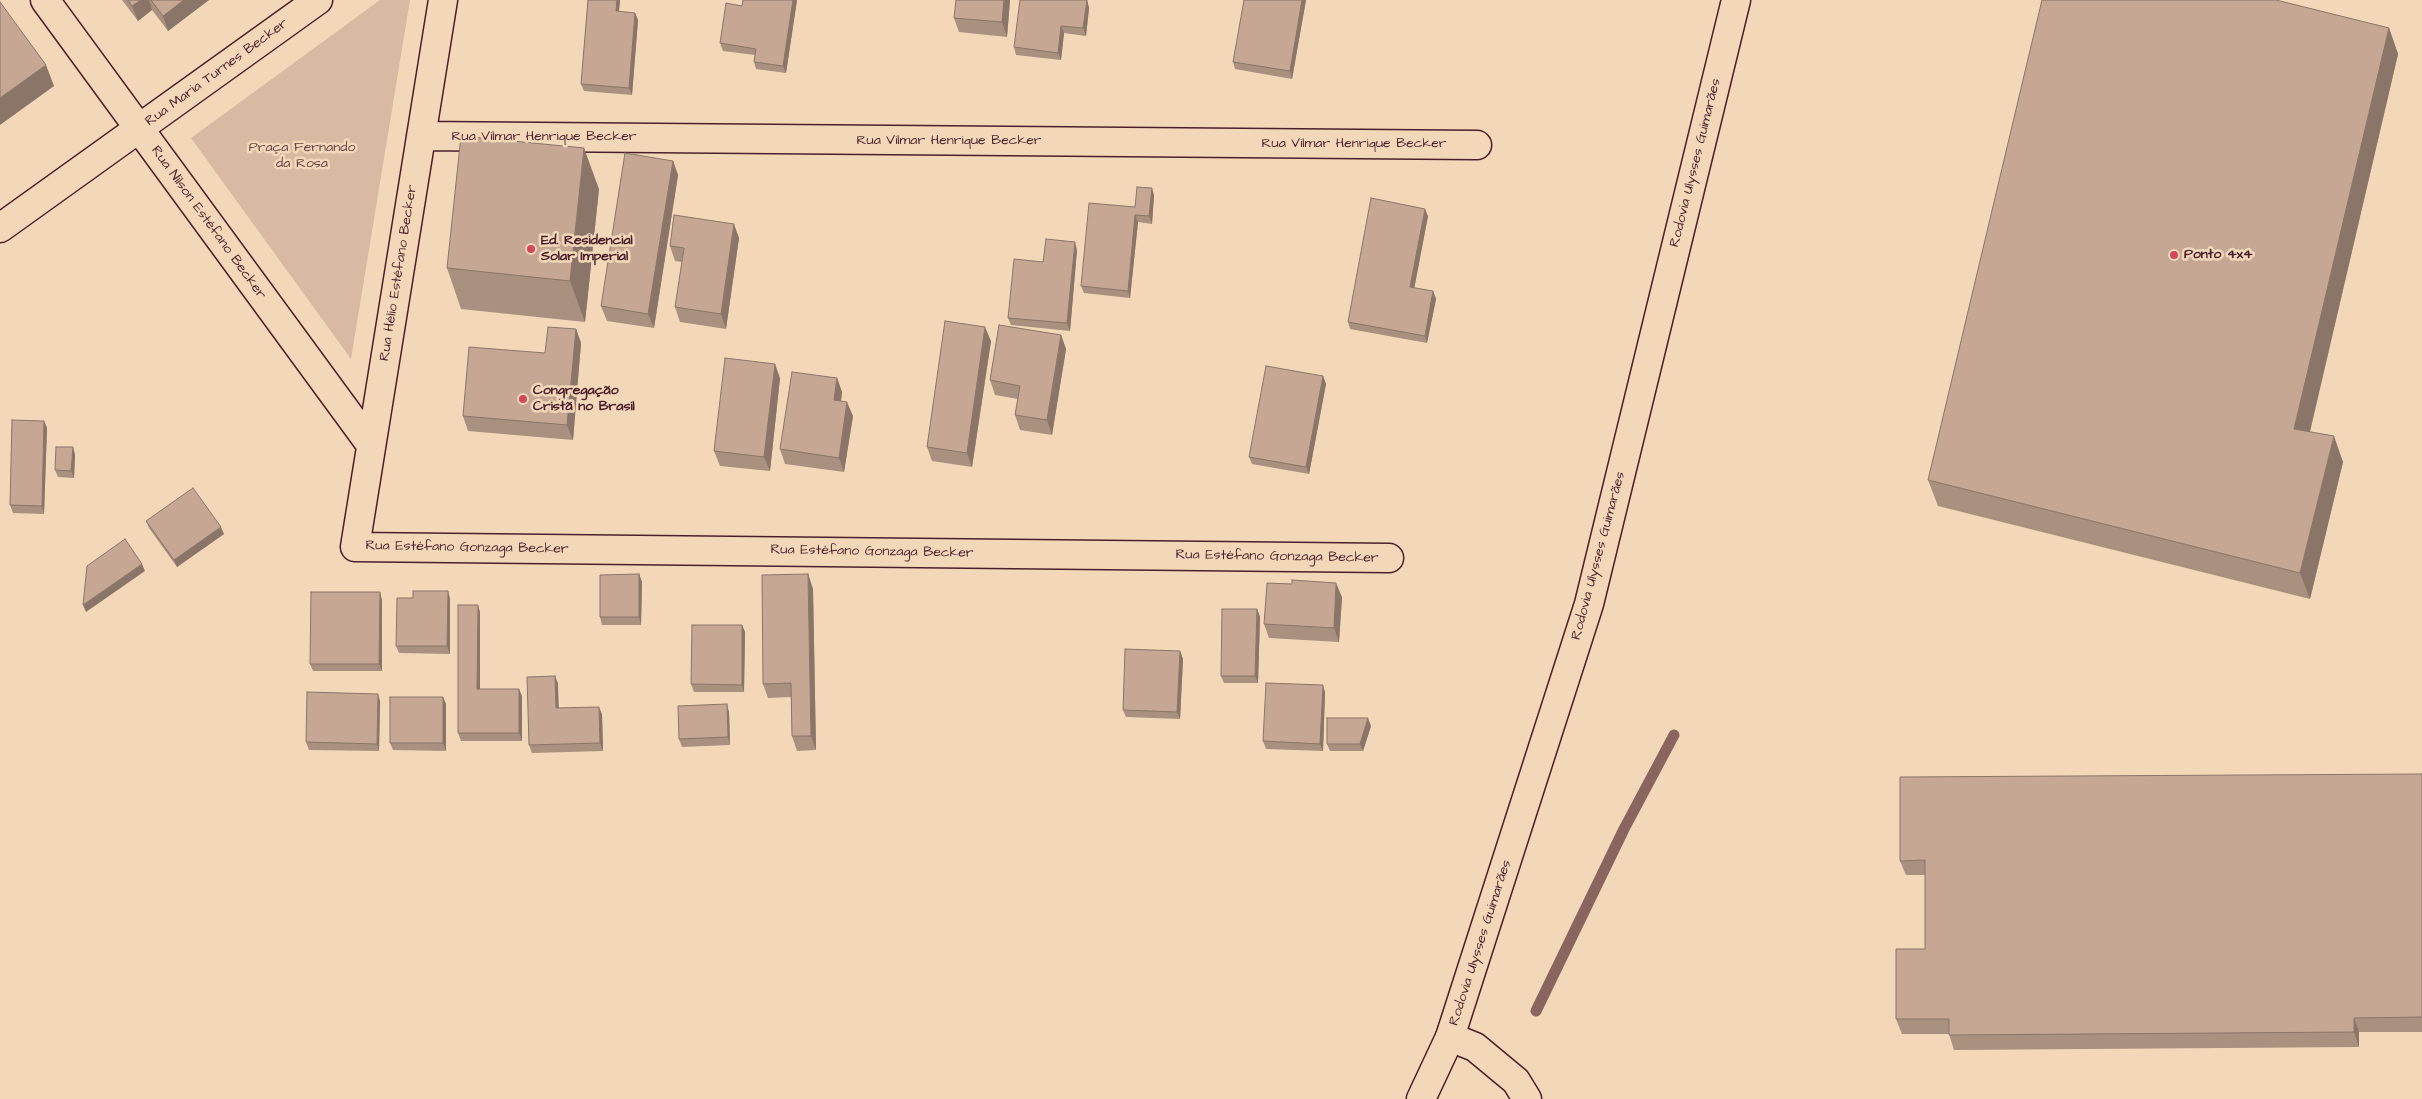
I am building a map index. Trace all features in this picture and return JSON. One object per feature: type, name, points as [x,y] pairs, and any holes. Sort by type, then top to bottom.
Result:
[{"type":"main road","name":"Rua Nilson Estéfano Becker","points":[[45,0],[371,445]]},
{"type":"main road","name":"Rua Maria Turnes Becker","points":[[0,228],[318,0]]},
{"type":"main road","name":"Rua Hélio Estéfano Becker","points":[[355,546],[443,0]]},
{"type":"main road","name":"Rodovia Ulysses Guimarães","points":[[1421,1099],[1450,1037],[1589,604],[1736,0]]},
{"type":"main road","name":"Rua Vilmar Henrique Becker","points":[[421,136],[1477,145]]},
{"type":"main road","name":"Rua Estéfano Gonzaga Becker","points":[[355,546],[1389,558]]},
{"type":"main road","points":[[1450,1037],[1474,1047],[1516,1080],[1527,1099]]},
{"type":"green space","name":"Praça Fernando da Rosa","points":[[380,0],[410,0],[351,359],[191,138]]},
{"type":"building","points":[[128,0],[141,0],[132,6]]},
{"type":"building","points":[[151,0],[184,0],[163,16]]},
{"type":"building","points":[[588,0],[617,0],[616,11],[635,13],[629,88],[581,84]]},
{"type":"building","points":[[743,0],[793,0],[783,66],[754,62],[756,49],[720,43],[726,3],[742,6]]},
{"type":"building","points":[[956,0],[1004,0],[1002,22],[954,18]]},
{"type":"building","points":[[1020,0],[1087,0],[1083,28],[1061,26],[1058,53],[1014,47]]},
{"type":"building","points":[[1244,0],[1302,0],[1290,71],[1233,62]]},
{"type":"building","name":"Ponto 4x4","points":[[2042,0],[2276,0],[2389,28],[2294,429],[2334,436],[2300,573],[1928,480]]},
{"type":"building","points":[[0,2],[46,65],[0,98]]},
{"type":"building","points":[[461,136],[584,148],[570,281],[447,268]]},
{"type":"building","points":[[625,153],[673,161],[648,314],[601,306]]},
{"type":"building","points":[[1137,187],[1152,188],[1149,216],[1135,215],[1128,291],[1081,286],[1089,203],[1135,207]]},
{"type":"building","points":[[1371,198],[1425,209],[1410,287],[1433,291],[1425,336],[1348,322]]},
{"type":"building","points":[[674,215],[734,224],[721,314],[675,307],[684,248],[670,246]]},
{"type":"building","points":[[1046,239],[1075,242],[1067,323],[1008,318],[1014,259],[1043,262]]},
{"type":"building","points":[[945,321],[985,327],[967,453],[927,447]]},
{"type":"building","points":[[999,325],[1061,335],[1047,420],[1015,415],[1020,386],[990,380]]},
{"type":"building","name":"Congregação Cristã no Brasil","points":[[548,327],[576,329],[567,425],[463,416],[469,347],[545,353]]},
{"type":"building","points":[[725,358],[775,364],[764,457],[714,451]]},
{"type":"building","points":[[1266,366],[1323,376],[1306,467],[1249,457]]},
{"type":"building","points":[[792,372],[837,378],[834,400],[847,402],[839,458],[780,449]]},
{"type":"building","points":[[12,420],[44,421],[42,506],[10,505]]},
{"type":"building","points":[[56,447],[73,447],[71,471],[55,470]]},
{"type":"building","points":[[193,488],[221,527],[174,560],[146,521]]},
{"type":"building","points":[[125,539],[142,564],[83,605],[87,566]]},
{"type":"building","points":[[639,574],[639,617],[600,617],[600,575]]},
{"type":"building","points":[[808,574],[811,736],[792,736],[791,683],[763,684],[762,575]]},
{"type":"building","points":[[1292,580],[1336,583],[1334,628],[1264,624],[1267,583],[1292,584]]},
{"type":"building","points":[[413,591],[448,591],[447,646],[396,646],[397,598],[413,598]]},
{"type":"building","points":[[311,592],[380,592],[379,664],[310,664]]},
{"type":"building","points":[[458,605],[478,605],[477,689],[519,689],[519,733],[458,733]]},
{"type":"building","points":[[1222,609],[1257,609],[1255,676],[1221,676]]},
{"type":"building","points":[[692,625],[742,625],[742,685],[691,684]]},
{"type":"building","points":[[1125,649],[1180,651],[1177,712],[1123,710]]},
{"type":"building","points":[[555,676],[556,708],[599,707],[600,743],[529,745],[527,677]]},
{"type":"building","points":[[1266,683],[1323,685],[1320,744],[1263,741]]},
{"type":"building","points":[[307,692],[378,694],[377,744],[306,742]]},
{"type":"building","points":[[390,697],[443,697],[443,743],[390,743]]},
{"type":"building","points":[[727,704],[728,737],[679,739],[678,706]]},
{"type":"building","points":[[1327,718],[1368,718],[1360,744],[1327,744]]},
{"type":"building","points":[[2422,774],[2422,1017],[2354,1018],[2354,1032],[1949,1035],[1949,1019],[1896,1019],[1896,949],[1925,949],[1925,860],[1900,861],[1900,777]]},
{"type":"waterway","points":[[1536,1011],[1624,829],[1674,735]]},
{"type":"place","name":"Ed. Residencial Solar Imperial","points":[[531,249]]},
{"type":"place","name":"Ponto 4x4","points":[[2174,255]]},
{"type":"place","name":"Congregação Cristã no Brasil","points":[[523,399]]}]
